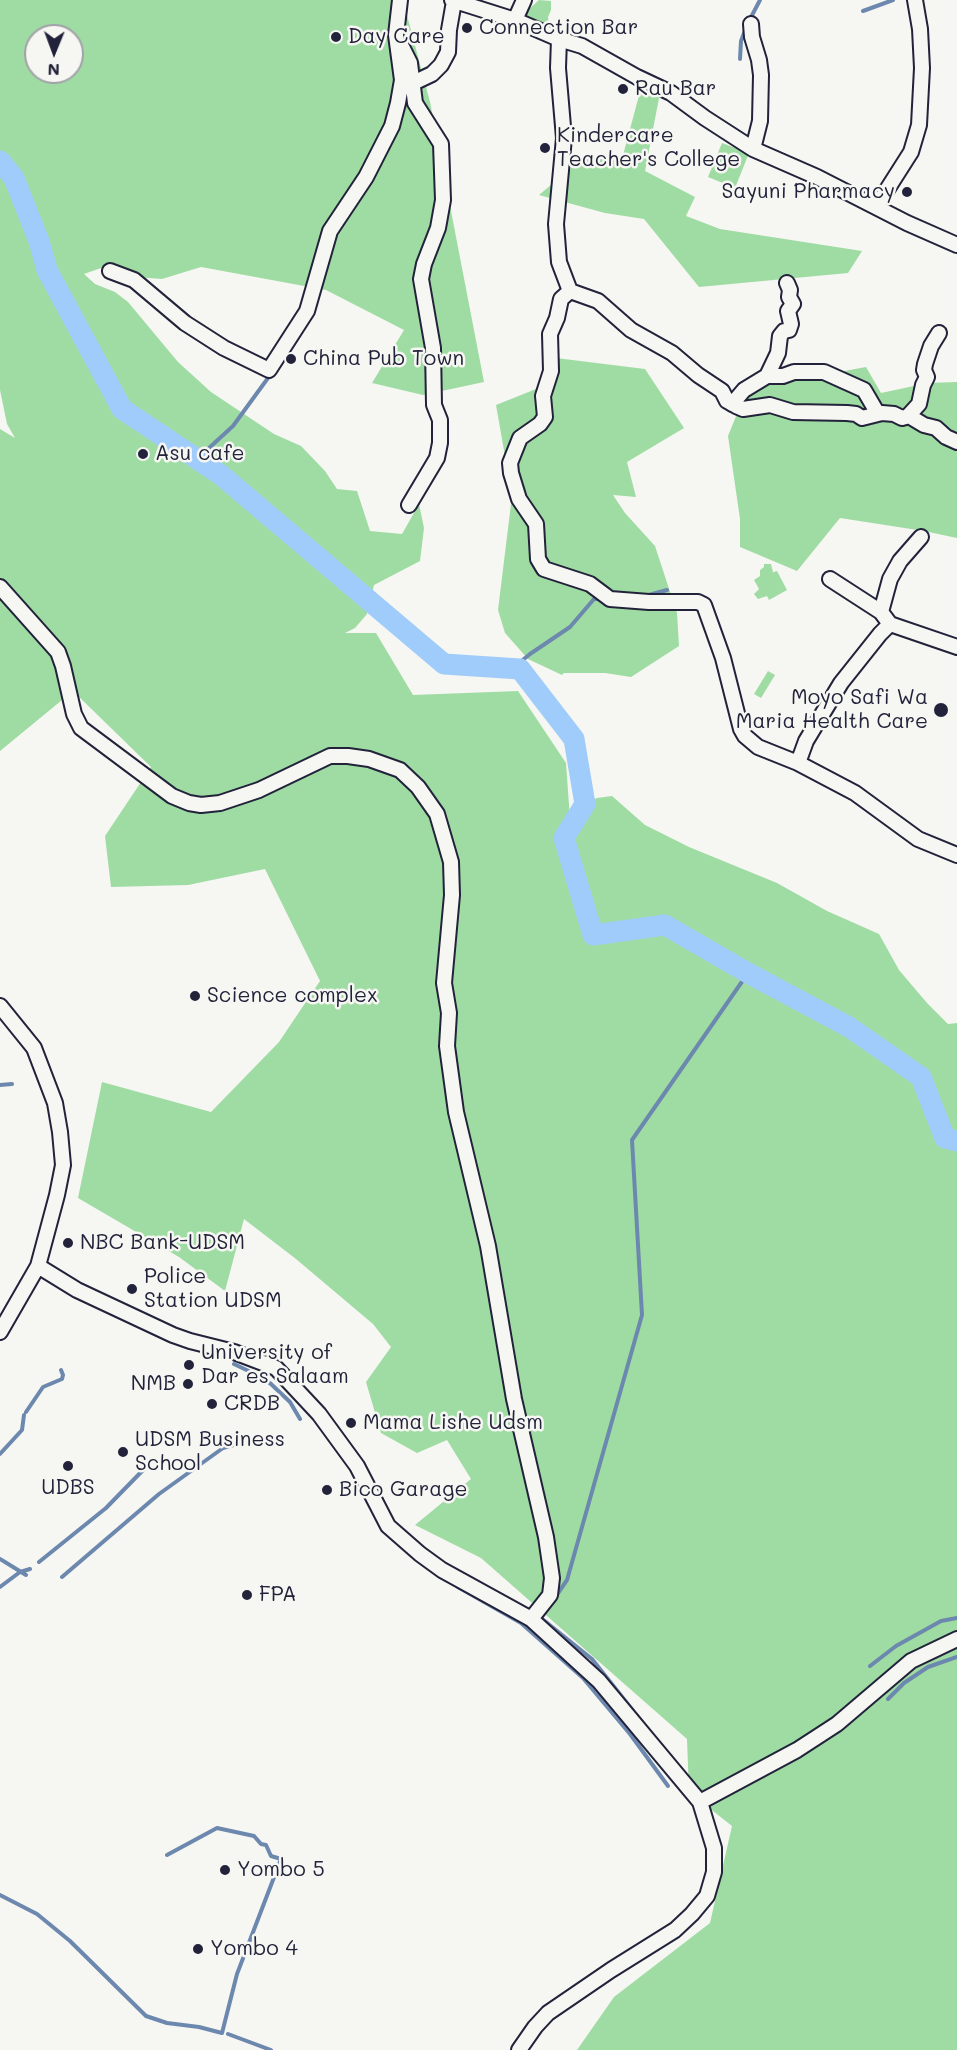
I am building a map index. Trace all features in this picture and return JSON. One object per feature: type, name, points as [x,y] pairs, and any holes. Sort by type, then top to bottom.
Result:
[{"type":"street","points":[[111,271],[134,280],[185,322],[224,348],[269,370],[308,311],[330,231],[366,177],[392,126],[402,80],[396,35],[400,0]]},
{"type":"street","points":[[515,20],[524,0]]},
{"type":"street","points":[[876,207],[911,152],[918,131],[922,68],[920,29],[915,0]]},
{"type":"street","points":[[411,84],[432,74],[441,65],[448,52],[449,30],[455,1],[515,20],[582,46],[671,93],[753,149],[817,177],[924,231],[957,245]]},
{"type":"street","points":[[751,24],[761,75],[760,121],[753,149]]},
{"type":"street","points":[[396,35],[410,63],[415,103],[441,144],[443,200],[438,228],[424,264],[421,279],[433,348],[434,405],[440,420],[440,443],[437,458],[409,505]]},
{"type":"street","points":[[559,39],[558,68],[564,138],[556,224],[559,262],[570,291],[598,301],[631,330],[672,353],[722,391],[728,401],[743,409],[767,405],[793,412],[847,412],[862,418],[878,414],[891,414],[902,418],[908,416],[919,404],[927,377],[924,370],[925,364],[931,346],[939,333]]},
{"type":"street","points":[[767,376],[778,353],[780,336],[784,331],[789,331],[790,327],[788,311],[793,304],[789,297],[790,290],[787,283]]},
{"type":"street","points":[[570,291],[561,299],[557,318],[550,334],[550,371],[543,396],[545,417],[540,424],[520,438],[510,463],[519,499],[536,524],[538,559],[544,569],[590,584],[610,599],[698,602],[704,605],[723,658],[741,729],[745,736],[758,747],[798,763],[855,793],[918,839],[957,855]]},
{"type":"street","points":[[732,404],[744,390],[767,376],[783,376],[794,372],[824,372],[864,390],[878,414]]},
{"type":"street","points":[[908,416],[924,426],[936,428],[946,437],[957,442]]},
{"type":"street","points":[[881,612],[890,579],[900,561],[921,537]]},
{"type":"street","points":[[830,579],[881,612],[890,624],[957,647]]},
{"type":"street","points":[[0,587],[58,651],[74,714],[81,728],[171,796],[201,805],[220,803],[259,790],[330,756],[369,759],[400,770],[418,787],[437,814],[451,862],[452,895],[444,983],[449,1013],[447,1046],[456,1112],[488,1246],[512,1388],[546,1537],[552,1578],[550,1595],[531,1619]]},
{"type":"street","points":[[798,763],[806,741],[842,683],[880,633],[890,624]]},
{"type":"street","points":[[0,1006],[34,1048],[55,1104],[63,1165],[38,1266],[1,1328]]},
{"type":"street","points":[[38,1266],[76,1290],[173,1335],[234,1352],[276,1368],[319,1414],[357,1466],[388,1526],[442,1570],[531,1619],[599,1681],[700,1802],[714,1848],[714,1872],[708,1896],[675,1930],[548,2013],[519,2050]]},
{"type":"street","points":[[700,1802],[797,1750],[837,1724],[911,1661],[957,1639]]},
{"type":"green space","points":[[0,0],[403,0],[430,102],[484,382],[423,395],[372,383],[404,330],[326,290],[201,267],[162,279],[136,277],[101,268],[84,274],[95,284],[115,292],[128,302],[178,362],[211,392],[274,434],[301,446],[325,471],[337,489],[357,491],[370,531],[402,534],[419,504],[424,528],[420,561],[374,585],[367,614],[355,628],[345,633],[376,633],[413,695],[518,691],[566,763],[570,819],[580,806],[597,798],[612,796],[645,825],[689,847],[777,883],[827,911],[879,934],[899,970],[927,1003],[948,1024],[957,1023],[957,2050],[577,2050],[614,1997],[710,1923],[732,1826],[689,1792],[687,1739],[481,1558],[415,1525],[471,1479],[447,1440],[417,1453],[381,1433],[366,1382],[391,1347],[373,1324],[296,1259],[244,1219],[225,1291],[179,1257],[78,1198],[102,1082],[211,1112],[279,1042],[320,981],[265,869],[188,885],[111,887],[105,836],[151,767],[73,691],[0,751],[0,429],[15,438],[7,424],[0,390]]},
{"type":"green space","points":[[539,0],[551,1],[548,17],[550,35],[519,18]]},
{"type":"green space","points":[[641,88],[659,98],[645,171],[695,197],[686,216],[720,229],[862,251],[848,273],[699,287],[644,219],[605,213],[539,195],[582,159],[622,159]]},
{"type":"green space","points":[[722,143],[749,153],[735,188],[708,177]]},
{"type":"green space","points":[[556,358],[645,369],[684,428],[627,462],[636,497],[613,495],[625,513],[655,546],[677,613],[679,646],[631,677],[605,673],[564,673],[562,675],[528,659],[505,633],[498,610],[512,496],[496,405],[546,385]]},
{"type":"green space","points":[[866,367],[881,393],[928,383],[957,382],[957,538],[840,518],[797,571],[740,547],[740,519],[728,436],[747,389]]},
{"type":"green space","points":[[764,564],[771,564],[773,572],[771,573],[777,571],[787,590],[769,600],[767,596],[758,599],[754,594],[759,589],[754,580],[760,576],[760,570]]},
{"type":"green space","points":[[768,671],[775,675],[761,698],[754,694]]},
{"type":"waterway","points":[[749,21],[760,0]]},
{"type":"waterway","points":[[863,11],[893,0]]},
{"type":"waterway","points":[[740,59],[741,41],[746,28]]},
{"type":"waterway","points":[[0,161],[14,178],[39,241],[47,270],[122,409],[221,475],[444,664],[520,669],[574,739],[585,804],[564,838],[593,935],[665,925],[849,1027],[921,1077],[945,1138],[957,1141]]},
{"type":"waterway","points":[[197,459],[233,426],[268,378]]},
{"type":"waterway","points":[[645,596],[667,590]]},
{"type":"waterway","points":[[513,668],[570,627],[594,599],[602,599]]},
{"type":"waterway","points":[[654,1737],[592,1659],[541,1618],[567,1580],[642,1315],[632,1140],[748,973]]},
{"type":"waterway","points":[[0,1085],[12,1084]]},
{"type":"waterway","points":[[258,1354],[274,1359],[278,1363]]},
{"type":"waterway","points":[[234,1364],[271,1384],[290,1402],[300,1419]]},
{"type":"waterway","points":[[26,1412],[43,1387],[62,1379],[61,1370]]},
{"type":"waterway","points":[[286,1370],[301,1384]]},
{"type":"waterway","points":[[0,1454],[22,1430],[24,1415]]},
{"type":"waterway","points":[[62,1577],[159,1494],[223,1448],[237,1444]]},
{"type":"waterway","points":[[39,1562],[106,1508],[148,1465]]},
{"type":"waterway","points":[[0,1559],[26,1575]]},
{"type":"waterway","points":[[0,1587],[20,1572],[30,1569]]},
{"type":"waterway","points":[[458,1587],[521,1623],[583,1678],[630,1734],[668,1786]]},
{"type":"waterway","points":[[870,1666],[896,1646],[941,1621],[957,1618]]},
{"type":"waterway","points":[[888,1699],[904,1683],[928,1667],[957,1657]]},
{"type":"waterway","points":[[0,1895],[37,1914],[70,1941],[146,2016],[167,2023],[222,2033],[237,1974],[281,1859],[271,1856],[266,1845],[261,1844],[254,1836],[217,1828],[167,1855]]},
{"type":"waterway","points":[[228,2034],[271,2050]]},
{"type":"place","name":"Connection Bar","points":[[467,28]]},
{"type":"place","name":"Day Care","points":[[336,37]]},
{"type":"place","name":"Rau Bar","points":[[623,89]]},
{"type":"place","name":"Kindercare Teacher's College","points":[[545,148]]},
{"type":"place","name":"Sayuni Pharmacy","points":[[907,192]]},
{"type":"place","name":"China Pub Town","points":[[291,359]]},
{"type":"place","name":"Asu cafe","points":[[143,454]]},
{"type":"place","name":"Moyo Safi Wa Maria Health Care","points":[[941,710]]},
{"type":"place","name":"Science complex","points":[[195,996]]},
{"type":"place","name":"NBC Bank-UDSM","points":[[68,1243]]},
{"type":"place","name":"Police Station UDSM","points":[[132,1289]]},
{"type":"place","name":"University of Dar es Salaam","points":[[189,1365]]},
{"type":"place","name":"NMB","points":[[188,1384]]},
{"type":"place","name":"CRDB","points":[[212,1404]]},
{"type":"place","name":"Mama Lishe Udsm","points":[[351,1423]]},
{"type":"place","name":"UDSM Business School","points":[[123,1452]]},
{"type":"place","name":"UDBS","points":[[68,1466]]},
{"type":"place","name":"Bico Garage","points":[[327,1490]]},
{"type":"place","name":"FPA","points":[[247,1595]]},
{"type":"place","name":"Yombo 5","points":[[225,1870]]},
{"type":"place","name":"Yombo 4","points":[[198,1949]]}]
